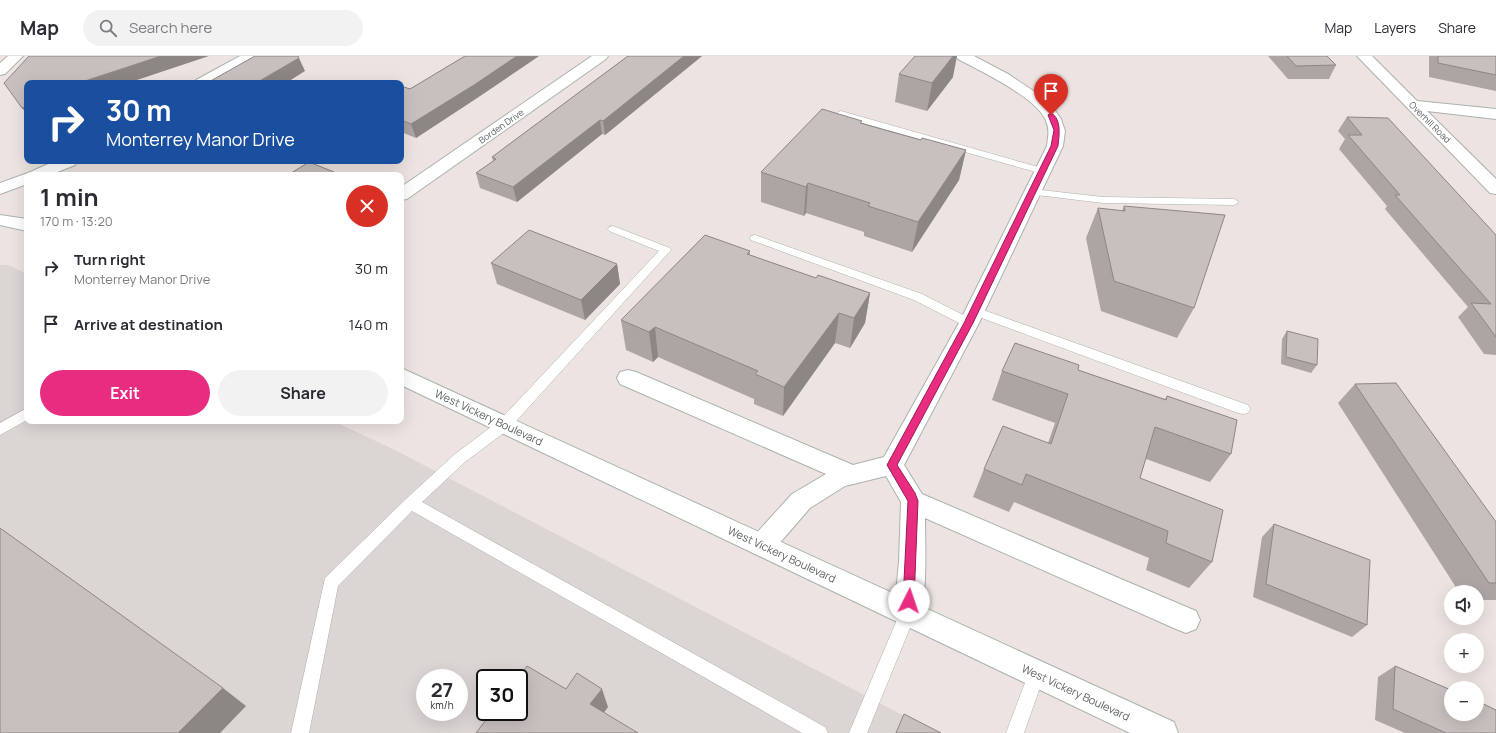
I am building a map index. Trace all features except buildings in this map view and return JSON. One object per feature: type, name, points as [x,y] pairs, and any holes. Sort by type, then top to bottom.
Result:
[{"type":"street","points":[[0,71],[16,56]]},
{"type":"street","points":[[206,80],[252,56]]},
{"type":"street","name":"Borden Drive","points":[[404,193],[601,56]]},
{"type":"street","points":[[762,545],[801,501],[839,478],[892,465],[972,317],[1055,146],[1057,130],[1051,115],[1031,94],[963,56]]},
{"type":"street","name":"Overhill Road","points":[[1364,56],[1496,188]]},
{"type":"street","points":[[1413,105],[1496,114]]},
{"type":"street","points":[[42,172],[62,164]]},
{"type":"street","points":[[0,189],[24,179]]},
{"type":"street","points":[[0,220],[24,224]]},
{"type":"street","name":"West Vickery Boulevard","points":[[404,377],[1163,733]]},
{"type":"street","points":[[628,378],[853,475]]},
{"type":"street","points":[[892,465],[913,501],[912,562],[908,613]]},
{"type":"street","points":[[913,501],[1186,620]]},
{"type":"lane","points":[[842,114],[1042,171]]},
{"type":"lane","points":[[1032,192],[1103,200],[1234,202]]},
{"type":"lane","points":[[300,733],[331,583],[460,458],[504,425],[666,250],[613,229]]},
{"type":"lane","points":[[755,238],[972,317],[1242,409]]},
{"type":"lane","points":[[0,430],[24,415]]},
{"type":"lane","points":[[411,504],[819,733]]},
{"type":"lane","points":[[858,733],[908,613]]},
{"type":"lane","points":[[1015,733],[1037,673]]},
{"type":"shaded area","points":[[0,265],[8,265],[24,273],[24,424],[339,424],[393,449],[937,733],[0,733]]},
{"type":"route","points":[[909,601],[912,562],[913,501],[892,465],[969,323],[1055,146],[1057,130],[1051,115]]}]
